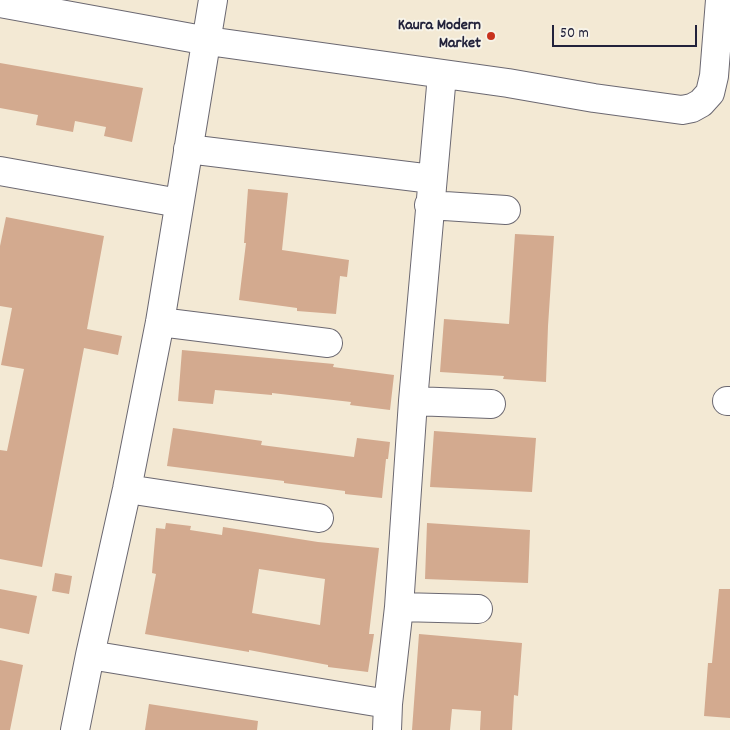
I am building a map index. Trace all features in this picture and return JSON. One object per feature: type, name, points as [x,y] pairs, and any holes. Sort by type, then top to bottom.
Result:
[{"type":"street","points":[[75,730],[127,489],[160,322],[214,0]]},
{"type":"street","points":[[0,3],[208,41],[508,83],[594,98],[682,110],[692,108],[701,103],[710,93],[714,76],[720,0]]},
{"type":"street","points":[[90,654],[387,717],[399,607],[413,401],[442,75]]},
{"type":"street","points":[[188,149],[431,192],[506,210]]},
{"type":"street","points":[[0,171],[179,203]]},
{"type":"street","points":[[160,322],[328,343]]},
{"type":"street","points":[[413,401],[491,404]]},
{"type":"street","points":[[127,489],[319,518]]},
{"type":"street","points":[[399,607],[478,609]]},
{"type":"building","points":[[0,63],[143,88],[132,142],[104,136],[106,127],[75,121],[73,132],[36,125],[38,115],[0,108]]},
{"type":"building","points":[[248,189],[288,193],[282,250],[349,260],[347,277],[340,276],[336,314],[297,311],[297,308],[239,300],[246,243],[244,243]]},
{"type":"building","points":[[6,217],[104,236],[87,329],[122,336],[118,355],[84,348],[42,567],[0,559],[0,450],[7,451],[24,369],[1,365],[12,308],[0,306],[0,246]]},
{"type":"building","points":[[515,234],[554,236],[546,382],[503,379],[504,376],[440,372],[444,319],[509,324]]},
{"type":"building","points":[[182,350],[334,364],[333,367],[394,375],[390,410],[350,405],[351,402],[272,393],[272,395],[215,390],[213,404],[178,401]]},
{"type":"building","points":[[173,428],[262,441],[261,445],[354,457],[357,438],[390,442],[388,459],[386,459],[382,498],[345,494],[345,491],[284,483],[284,481],[167,466]]},
{"type":"building","points":[[434,431],[536,438],[532,492],[430,487]]},
{"type":"building","points":[[166,523],[191,526],[190,530],[222,535],[223,527],[318,542],[379,548],[369,634],[374,634],[368,672],[328,667],[328,665],[249,650],[249,652],[145,634],[156,574],[152,573],[156,528],[165,529]],"holes":[[[259,569],[325,579],[320,625],[252,613]]]},
{"type":"building","points":[[427,523],[530,530],[528,583],[425,579]]},
{"type":"building","points":[[55,573],[72,576],[69,594],[52,591]]},
{"type":"building","points":[[0,589],[37,596],[29,634],[0,628]]},
{"type":"building","points":[[719,589],[730,589],[730,718],[704,716],[708,663],[712,663]]},
{"type":"building","points":[[419,634],[522,643],[518,696],[514,695],[512,730],[480,730],[481,711],[452,709],[450,730],[412,730]]},
{"type":"building","points":[[0,660],[23,665],[10,730],[0,730]]},
{"type":"building","points":[[149,704],[258,721],[257,730],[145,730]]},
{"type":"place","name":"Kaura Modern Market","points":[[491,36]]}]
